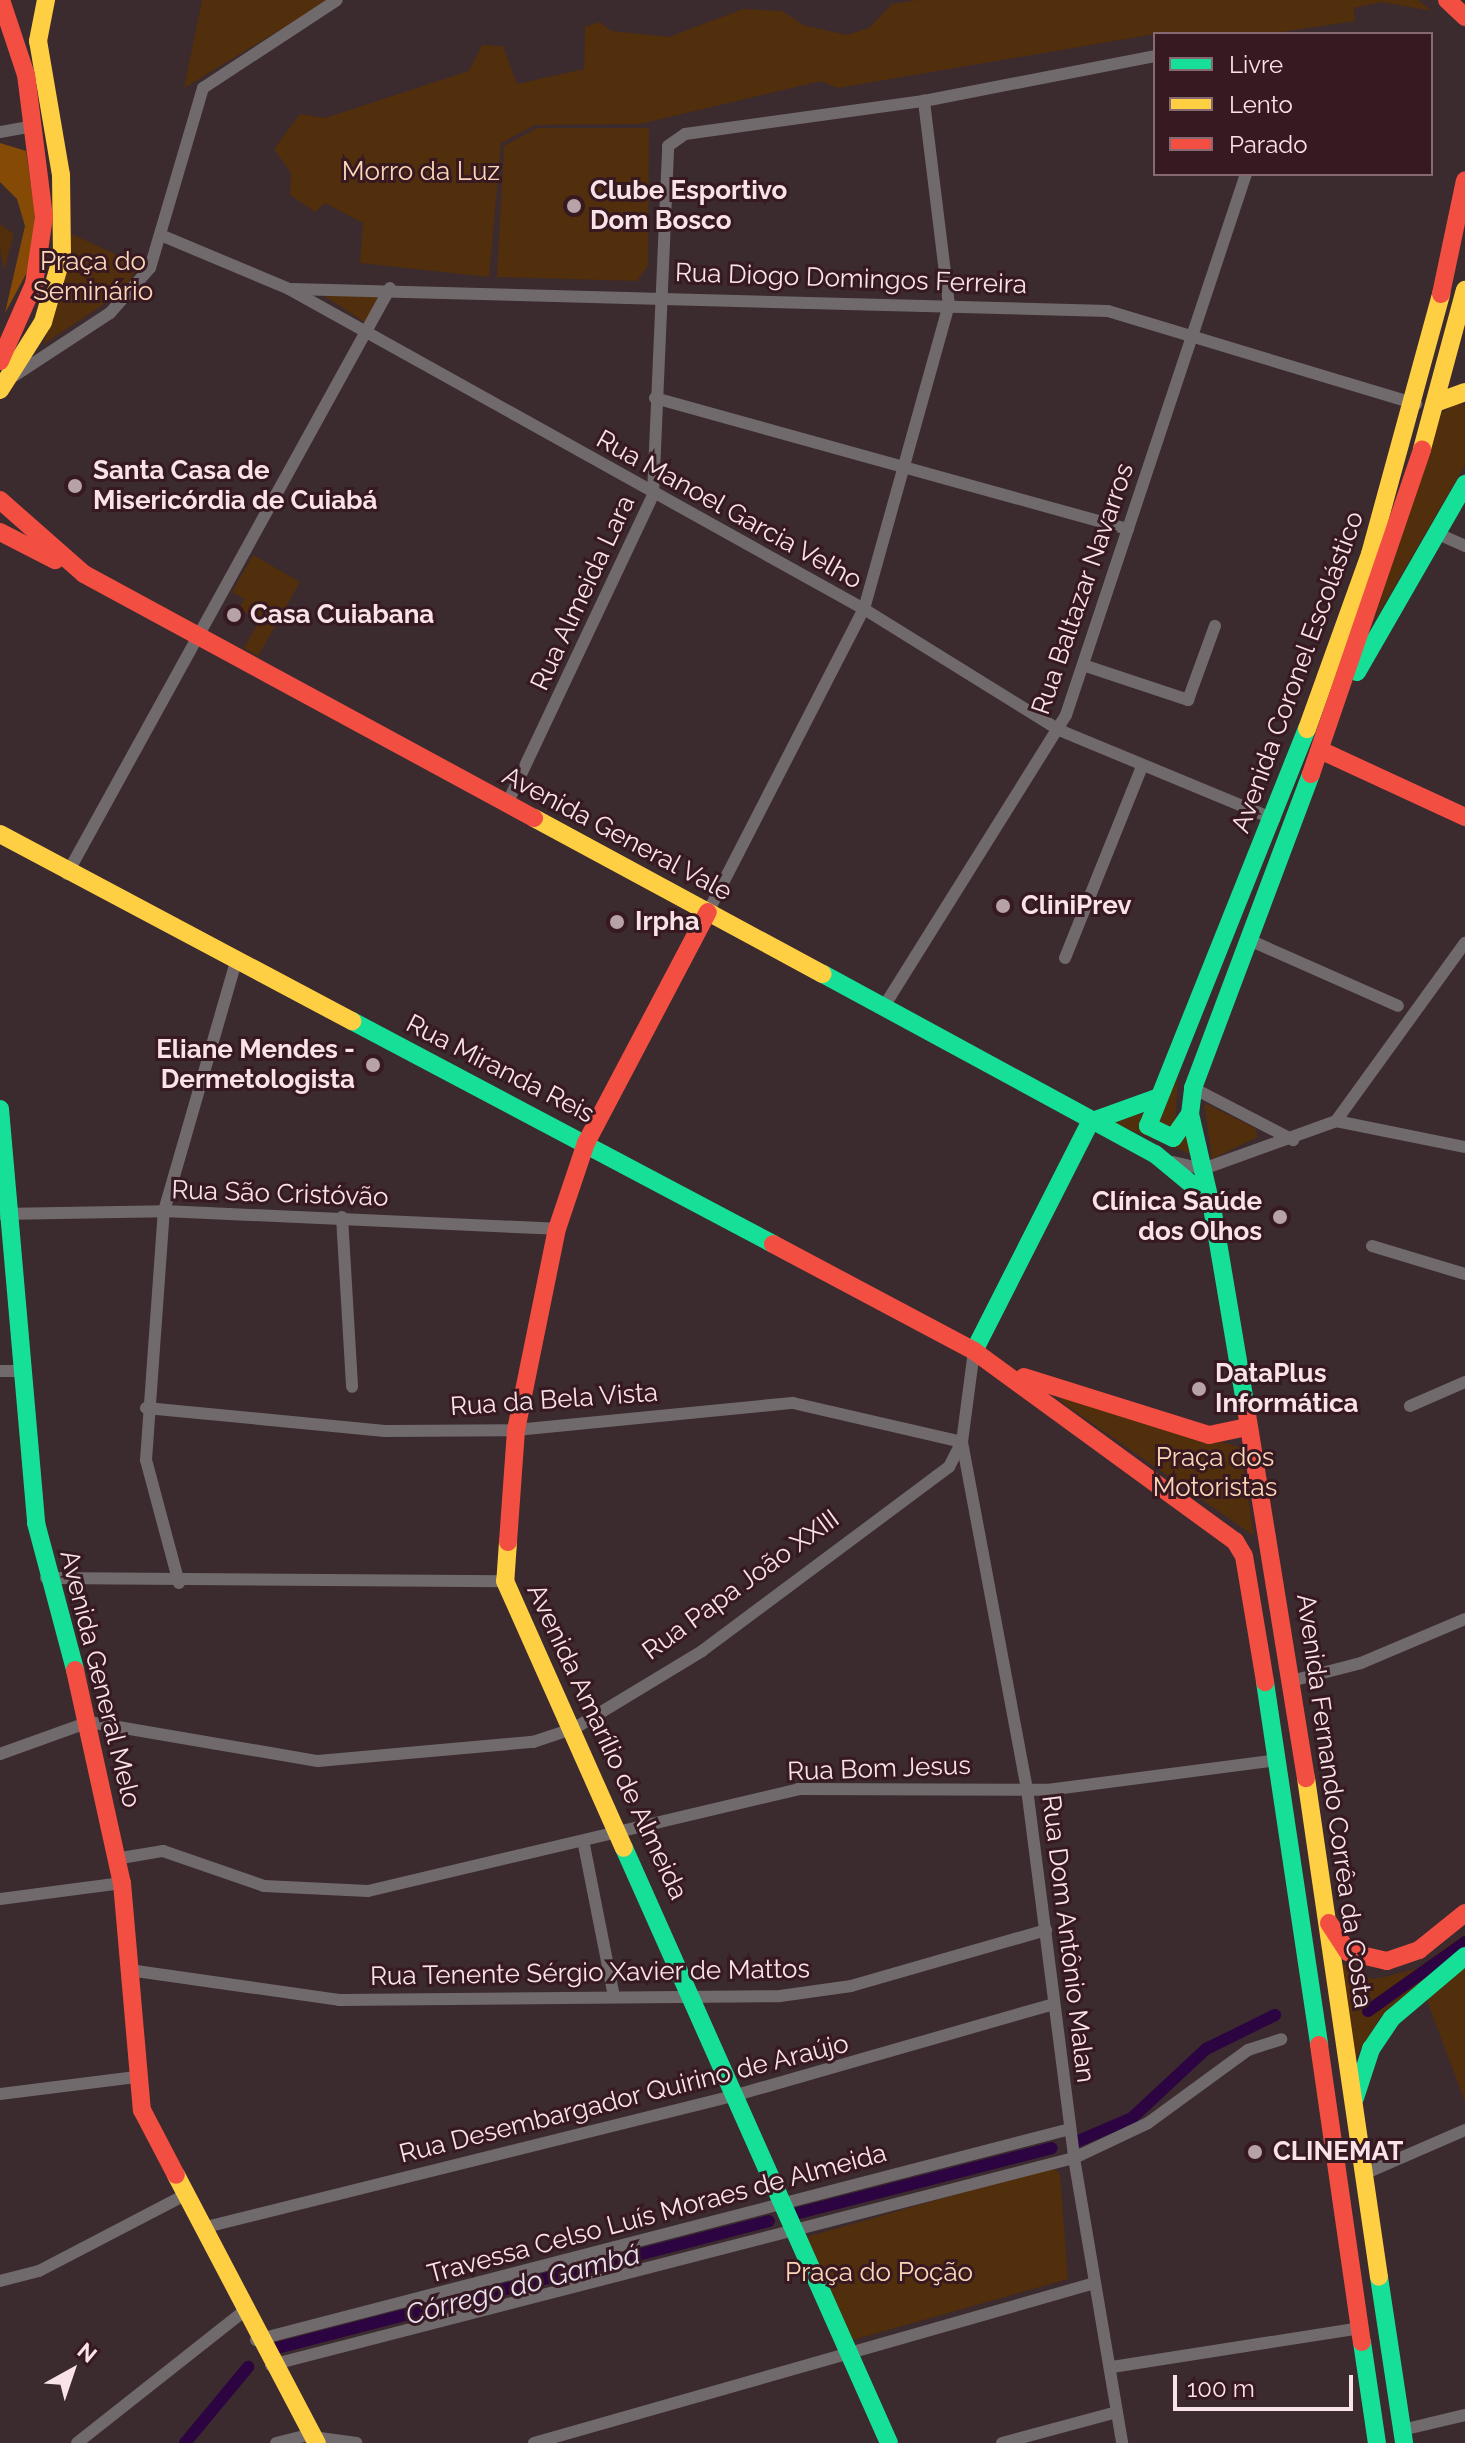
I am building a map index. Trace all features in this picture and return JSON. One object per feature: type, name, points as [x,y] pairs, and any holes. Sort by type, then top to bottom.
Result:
[{"type":"main road","points":[[1,0],[10,19],[34,126],[44,240],[23,339],[4,385]]},
{"type":"main road","points":[[0,361],[23,339],[54,294],[63,242],[61,175],[38,41],[46,0]]},
{"type":"main road","name":"Avenida Coronel Escolástico","points":[[1190,1114],[1178,1135],[1156,1136],[1147,1121],[1161,1096],[1274,819],[1327,676],[1407,441],[1409,407],[1465,180]]},
{"type":"main road","name":"Avenida Coronel Escolástico","points":[[1203,1169],[1190,1114],[1193,1088],[1336,709],[1440,394],[1465,290]]},
{"type":"main road","points":[[1409,407],[1440,394],[1465,392]]},
{"type":"main road","points":[[1407,441],[1440,394]]},
{"type":"main road","name":"Avenida Coronel Escolástico","points":[[1336,709],[1465,484]]},
{"type":"main road","name":"Avenida General Vale","points":[[0,500],[84,574],[1090,1122],[1166,1160],[1212,1207]]},
{"type":"main road","points":[[0,532],[84,574]]},
{"type":"main road","points":[[1327,676],[1314,738],[1320,750],[1465,817]]},
{"type":"main road","name":"Rua Miranda Reis","points":[[2,838],[586,1143],[974,1351]]},
{"type":"main road","name":"Avenida Amarílio de Almeida","points":[[708,912],[586,1143],[557,1229],[516,1430],[505,1581],[624,1835],[779,2205],[889,2443]]},
{"type":"main road","points":[[1090,1122],[1161,1096]]},
{"type":"main road","name":"Avenida General Melo","points":[[0,1109],[4,1214],[25,1371],[46,1578],[89,1722],[122,1883],[136,2077],[150,2133],[313,2440]]},
{"type":"main road","name":"Rua Papa João XXIII","points":[[974,1351],[1090,1122]]},
{"type":"main road","name":"Avenida Fernando Corrêa da Costa","points":[[1203,1169],[1212,1207],[1291,1681],[1403,2436]]},
{"type":"main road","points":[[974,1351],[1008,1372],[1209,1435],[1226,1437],[1248,1427]]},
{"type":"main road","name":"Avenida Fernando Corrêa da Costa","points":[[1008,1372],[1224,1530],[1244,1556],[1278,1760],[1377,2443]]},
{"type":"main road","points":[[1322,1905],[1348,1952],[1376,1961],[1413,1953],[1465,1913]]},
{"type":"main road","points":[[1353,2105],[1365,2061],[1392,2018],[1465,1956]]},
{"type":"street","points":[[4,385],[133,294],[163,236],[203,88],[337,0]]},
{"type":"street","name":"Rua Almeida Lara","points":[[507,804],[653,495],[664,153],[678,137],[924,101],[1153,56]]},
{"type":"street","points":[[708,912],[864,609],[949,305],[924,101]]},
{"type":"street","points":[[0,132],[34,126]]},
{"type":"street","name":"Rua Baltazar Navarros","points":[[883,1008],[1059,730],[1245,176]]},
{"type":"street","name":"Rua Manoel Garcia Velho","points":[[163,236],[289,289],[653,495],[864,609],[1059,730],[1274,819]]},
{"type":"street","points":[[67,874],[390,288]]},
{"type":"street","name":"Rua Diogo Domingos Ferreira","points":[[289,289],[658,293],[1108,311],[1193,331],[1409,407]]},
{"type":"street","points":[[23,339],[57,348]]},
{"type":"street","points":[[655,398],[903,470],[1128,529]]},
{"type":"street","points":[[1436,533],[1465,546]]},
{"type":"street","points":[[1083,665],[1188,700],[1215,626]]},
{"type":"street","points":[[1065,958],[1142,766]]},
{"type":"street","points":[[1247,939],[1398,1006]]},
{"type":"street","points":[[1166,1160],[1203,1169],[1293,1140],[1336,1121],[1465,943]]},
{"type":"street","points":[[179,1583],[146,1460],[146,1408],[164,1211],[236,961]]},
{"type":"street","points":[[1193,1088],[1293,1140]]},
{"type":"street","points":[[1336,1121],[1465,1147]]},
{"type":"street","name":"Rua São Cristóvão","points":[[4,1214],[164,1211],[557,1229]]},
{"type":"street","points":[[342,1217],[352,1387]]},
{"type":"street","points":[[1372,1246],[1465,1274]]},
{"type":"street","name":"Rua Papa João XXIII","points":[[0,1754],[89,1722],[318,1761],[533,1742],[575,1728],[702,1651],[949,1467],[962,1442],[974,1351]]},
{"type":"street","points":[[0,1371],[25,1371]]},
{"type":"street","points":[[1410,1406],[1465,1382]]},
{"type":"street","name":"Rua da Bela Vista","points":[[146,1408],[355,1429],[516,1430],[793,1403],[962,1442]]},
{"type":"street","name":"Rua Dom Antônio Malan","points":[[962,1442],[1027,1789],[1074,2158],[1112,2367],[1122,2443]]},
{"type":"street","points":[[46,1578],[179,1583],[505,1581]]},
{"type":"street","points":[[1291,1681],[1361,1663],[1465,1619]]},
{"type":"street","name":"Rua Bom Jesus","points":[[115,1859],[163,1851],[238,1881],[335,1893],[584,1845],[798,1789],[1027,1789],[1278,1760]]},
{"type":"street","points":[[584,1845],[614,1997]]},
{"type":"street","points":[[0,1899],[122,1883]]},
{"type":"street","name":"Rua Tenente Sérgio Xavier de Mattos","points":[[129,1970],[339,2000],[693,1997],[851,1986],[1046,1930]]},
{"type":"street","name":"Rua Desembargador Quirino de Araújo","points":[[202,2228],[733,2096],[1054,2004]]},
{"type":"street","name":"Travessa Celso Luís Moraes de Almeida","points":[[273,2364],[793,2235],[1074,2158],[1148,2123],[1248,2050],[1281,2039]]},
{"type":"street","points":[[0,2085],[0,2094],[136,2077]]},
{"type":"street","name":"Travessa Celso Luís Moraes de Almeida","points":[[258,2336],[1070,2129]]},
{"type":"street","points":[[1366,2173],[1465,2130]]},
{"type":"street","points":[[0,2281],[39,2271],[183,2196]]},
{"type":"street","points":[[534,2443],[1095,2283]]},
{"type":"street","points":[[77,2443],[243,2312]]},
{"type":"street","points":[[1112,2367],[1361,2328]]},
{"type":"street","points":[[1002,2443],[1117,2412]]},
{"type":"street","points":[[1403,2436],[1465,2415]]},
{"type":"street","points":[[276,2443],[313,2440],[357,2443]]},
{"type":"green space","points":[[202,0],[329,0],[184,88]]},
{"type":"green space","name":"Morro da Luz","points":[[917,0],[1418,0],[1432,11],[1381,2],[1354,8],[1355,21],[1282,32],[1153,32],[838,88],[821,81],[640,124],[535,125],[501,143],[489,277],[360,263],[363,223],[325,203],[315,212],[290,195],[291,173],[274,149],[300,114],[325,118],[469,71],[482,45],[503,46],[517,84],[584,69],[585,27],[599,22],[611,31],[669,37],[743,9],[782,11],[803,25],[847,35],[869,28],[892,4]]},
{"type":"green space","name":"Clube Esportivo Dom Bosco","points":[[537,128],[649,128],[648,266],[637,281],[497,277],[504,146]]},
{"type":"green space","points":[[0,224],[14,234],[4,271],[0,249]]},
{"type":"green space","name":"Praça do Seminário","points":[[72,234],[138,265],[124,291],[44,344]]},
{"type":"green space","points":[[376,294],[380,296],[366,323],[324,296]]},
{"type":"green space","points":[[1456,403],[1465,404],[1465,465],[1374,622],[1439,415]]},
{"type":"green space","points":[[253,555],[300,582],[258,656],[244,648],[259,621],[239,609],[244,599],[232,592]]},
{"type":"green space","points":[[1178,1077],[1175,1125],[1160,1131],[1155,1119]]},
{"type":"green space","points":[[1204,1103],[1255,1128],[1258,1137],[1212,1159]]},
{"type":"green space","points":[[1147,1112],[1143,1125],[1186,1131],[1193,1155],[1111,1122]]},
{"type":"green space","name":"Praça dos Motoristas","points":[[1062,1396],[1240,1447],[1254,1536],[1060,1401]]},
{"type":"green space","points":[[1465,1933],[1408,1985],[1367,2007],[1369,2016],[1377,2012],[1465,1945],[1379,2019],[1349,2069],[1333,1958],[1372,1979],[1385,1977],[1418,1968]]},
{"type":"green space","points":[[1465,1959],[1465,2102],[1425,1995]]},
{"type":"green space","name":"Praça do Poção","points":[[1052,2167],[1060,2174],[1068,2279],[849,2341],[800,2239]]},
{"type":"shaded area","points":[[0,143],[26,151],[35,214],[32,263],[5,313],[25,226],[17,199],[0,182]]},
{"type":"waterway","name":"Córrego do Gambá","points":[[1368,2011],[1465,1942]]},
{"type":"waterway","name":"Córrego do Gambá","points":[[1076,2142],[1132,2118],[1206,2049],[1275,2015]]},
{"type":"waterway","name":"Córrego do Gambá","points":[[791,2215],[1052,2148]]},
{"type":"waterway","name":"Córrego do Gambá","points":[[277,2348],[769,2221]]},
{"type":"waterway","name":"Córrego do Gambá","points":[[185,2443],[248,2367]]},
{"type":"traffic: fast","points":[[1357,672],[1465,484]]},
{"type":"traffic: fast","points":[[1190,1114],[1173,1138],[1148,1126],[1307,729]]},
{"type":"traffic: fast","points":[[1211,1205],[1190,1114],[1193,1088],[1311,774]]},
{"type":"traffic: fast","points":[[823,974],[1155,1154],[1201,1192],[1212,1207],[1246,1408]]},
{"type":"traffic: fast","points":[[352,1021],[773,1244]]},
{"type":"traffic: fast","points":[[974,1351],[1090,1122],[1159,1097]]},
{"type":"traffic: fast","points":[[0,1109],[36,1523],[75,1670]]},
{"type":"traffic: fast","points":[[1265,1682],[1319,2045]]},
{"type":"traffic: fast","points":[[624,1848],[889,2443]]},
{"type":"traffic: fast","points":[[1355,2098],[1371,2049],[1392,2018],[1465,1956]]},
{"type":"traffic: fast","points":[[1379,2277],[1404,2443]]},
{"type":"traffic: fast","points":[[1362,2342],[1377,2443]]},
{"type":"traffic: slow","points":[[0,390],[43,322],[62,256],[61,175],[38,41],[46,0]]},
{"type":"traffic: slow","points":[[1422,449],[1465,290]]},
{"type":"traffic: slow","points":[[1307,729],[1370,554],[1441,294]]},
{"type":"traffic: slow","points":[[1435,403],[1465,392]]},
{"type":"traffic: slow","points":[[534,818],[823,974]]},
{"type":"traffic: slow","points":[[0,834],[352,1021]]},
{"type":"traffic: slow","points":[[508,1542],[505,1581],[624,1848]]},
{"type":"traffic: slow","points":[[1306,1778],[1379,2277]]},
{"type":"traffic: slow","points":[[176,2175],[317,2443]]},
{"type":"traffic: jam","points":[[0,361],[34,284],[44,217],[26,75],[1,0]]},
{"type":"traffic: jam","points":[[1447,0],[1465,17]]},
{"type":"traffic: jam","points":[[1441,294],[1465,180]]},
{"type":"traffic: jam","points":[[1311,774],[1422,449]]},
{"type":"traffic: jam","points":[[0,500],[84,574],[534,818]]},
{"type":"traffic: jam","points":[[0,532],[55,560]]},
{"type":"traffic: jam","points":[[1320,750],[1465,817]]},
{"type":"traffic: jam","points":[[508,1542],[516,1430],[557,1229],[586,1143],[708,912]]},
{"type":"traffic: jam","points":[[773,1244],[974,1351],[1235,1541],[1244,1556],[1265,1682]]},
{"type":"traffic: jam","points":[[1024,1377],[1209,1435],[1248,1427]]},
{"type":"traffic: jam","points":[[1246,1408],[1306,1778]]},
{"type":"traffic: jam","points":[[75,1670],[122,1883],[142,2110],[176,2175]]},
{"type":"traffic: jam","points":[[1329,1923],[1348,1952],[1387,1961],[1419,1950],[1465,1913]]},
{"type":"traffic: jam","points":[[1319,2045],[1362,2342]]},
{"type":"place","name":"Clube Esportivo Dom Bosco","points":[[574,206]]},
{"type":"place","name":"Santa Casa de Misericórdia de Cuiabá","points":[[75,486]]},
{"type":"place","name":"Casa Cuiabana","points":[[234,615]]},
{"type":"place","name":"CliniPrev","points":[[1003,906]]},
{"type":"place","name":"Irpha","points":[[617,922]]},
{"type":"place","name":"Eliane Mendes - Dermetologista","points":[[373,1065]]},
{"type":"place","name":"Clínica Saúde dos Olhos","points":[[1280,1217]]},
{"type":"place","name":"DataPlus Informática","points":[[1199,1389]]},
{"type":"place","name":"CLINEMAT","points":[[1255,2152]]}]
